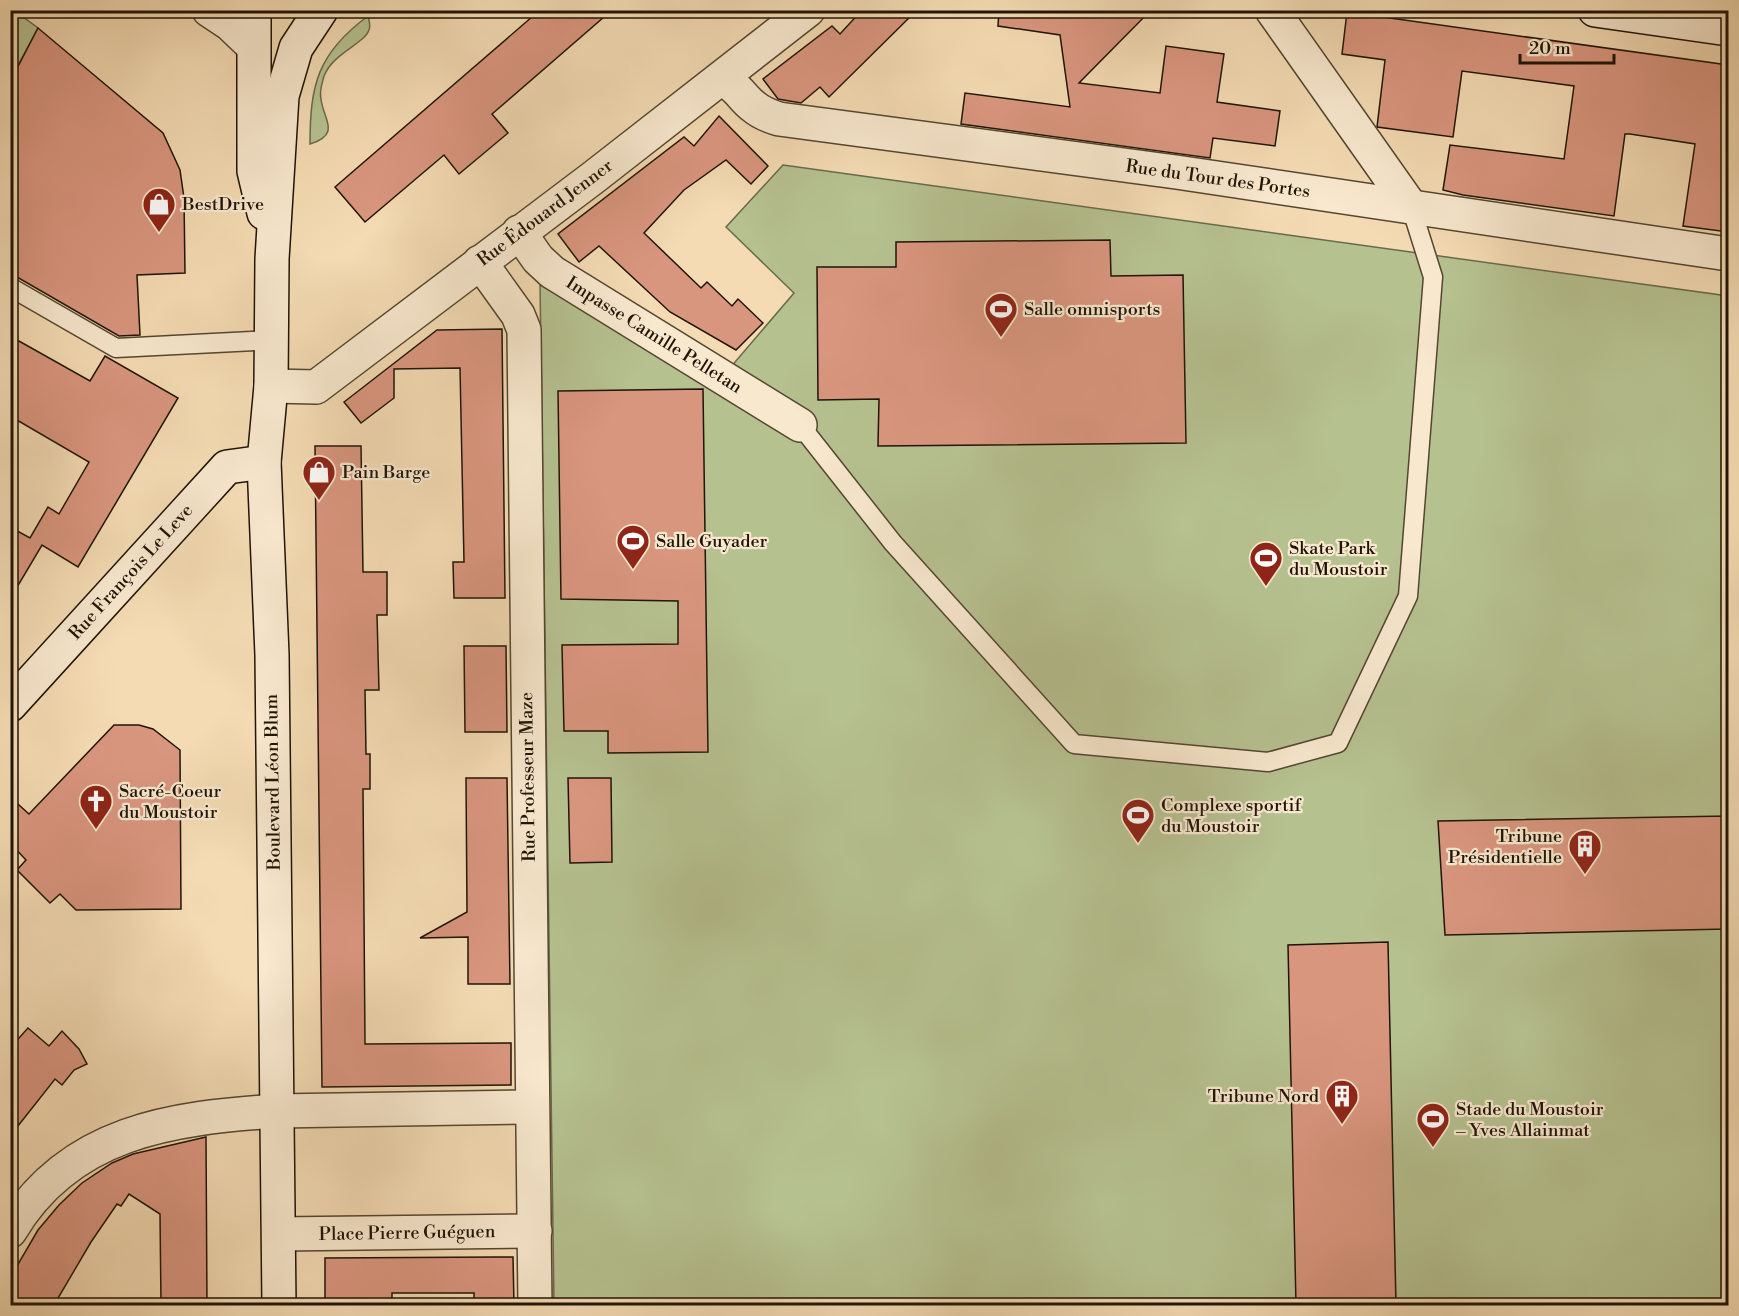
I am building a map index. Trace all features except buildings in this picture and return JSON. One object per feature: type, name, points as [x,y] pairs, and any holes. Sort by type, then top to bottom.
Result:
[{"type":"street","points":[[209,10],[223,19],[253,46]]},
{"type":"street","name":"Boulevard Léon Blum","points":[[254,10],[254,171],[272,259]]},
{"type":"street","name":"Boulevard Léon Blum","points":[[279,1305],[272,655],[264,462],[271,386],[272,259],[282,96],[296,48],[321,10]]},
{"type":"street","name":"Rue Édouard Jenner","points":[[271,386],[316,387],[720,80],[808,10]]},
{"type":"street","points":[[1272,10],[1411,207]]},
{"type":"street","points":[[1595,10],[1728,29]]},
{"type":"street","name":"Rue du Tour des Portes","points":[[720,80],[732,84],[748,102],[765,115],[778,119],[1411,207],[1728,254]]},
{"type":"street","name":"Impasse Camille Pelletan","points":[[519,232],[545,267],[800,425]]},
{"type":"street","name":"Rue Professeur Maze","points":[[480,262],[518,315],[524,330],[535,1305]]},
{"type":"street","name":"Rue François Le Leve","points":[[10,705],[227,467],[264,462]]},
{"type":"street","points":[[10,1231],[18,1217],[57,1173],[97,1146],[141,1130],[239,1113],[531,1107]]},
{"type":"street","name":"Place Pierre Guéguen","points":[[279,1234],[535,1232]]},
{"type":"lane","points":[[800,425],[893,543],[1074,744],[1268,762],[1338,743],[1408,596],[1432,277],[1411,207]]},
{"type":"lane","points":[[10,287],[116,348],[273,340]]},
{"type":"green space","points":[[11,10],[38,28],[11,78]]},
{"type":"green space","points":[[368,16],[370,26],[366,35],[334,61],[324,76],[320,96],[328,131],[326,136],[310,144],[312,104],[320,71],[338,43]]},
{"type":"green space","name":"Complexe sportif du Moustoir","points":[[783,165],[1728,296],[1728,1305],[554,1305],[540,283],[718,382],[794,293],[726,227]]},
{"type":"place","name":"BestDrive","points":[[159,233]]},
{"type":"place","name":"Salle omnisports","points":[[1001,338]]},
{"type":"place","name":"Pain Barge","points":[[319,501]]},
{"type":"place","name":"Salle Guyader","points":[[633,570]]},
{"type":"place","name":"Skate Park du Moustoir","points":[[1266,587]]},
{"type":"place","name":"Sacré-Coeur du Moustoir","points":[[96,830]]},
{"type":"place","name":"Complexe sportif du Moustoir","points":[[1138,844]]},
{"type":"place","name":"Tribune Présidentielle","points":[[1585,875]]},
{"type":"place","name":"Tribune Nord","points":[[1342,1125]]},
{"type":"place","name":"Stade du Moustoir – Yves Allainmat","points":[[1433,1148]]}]
